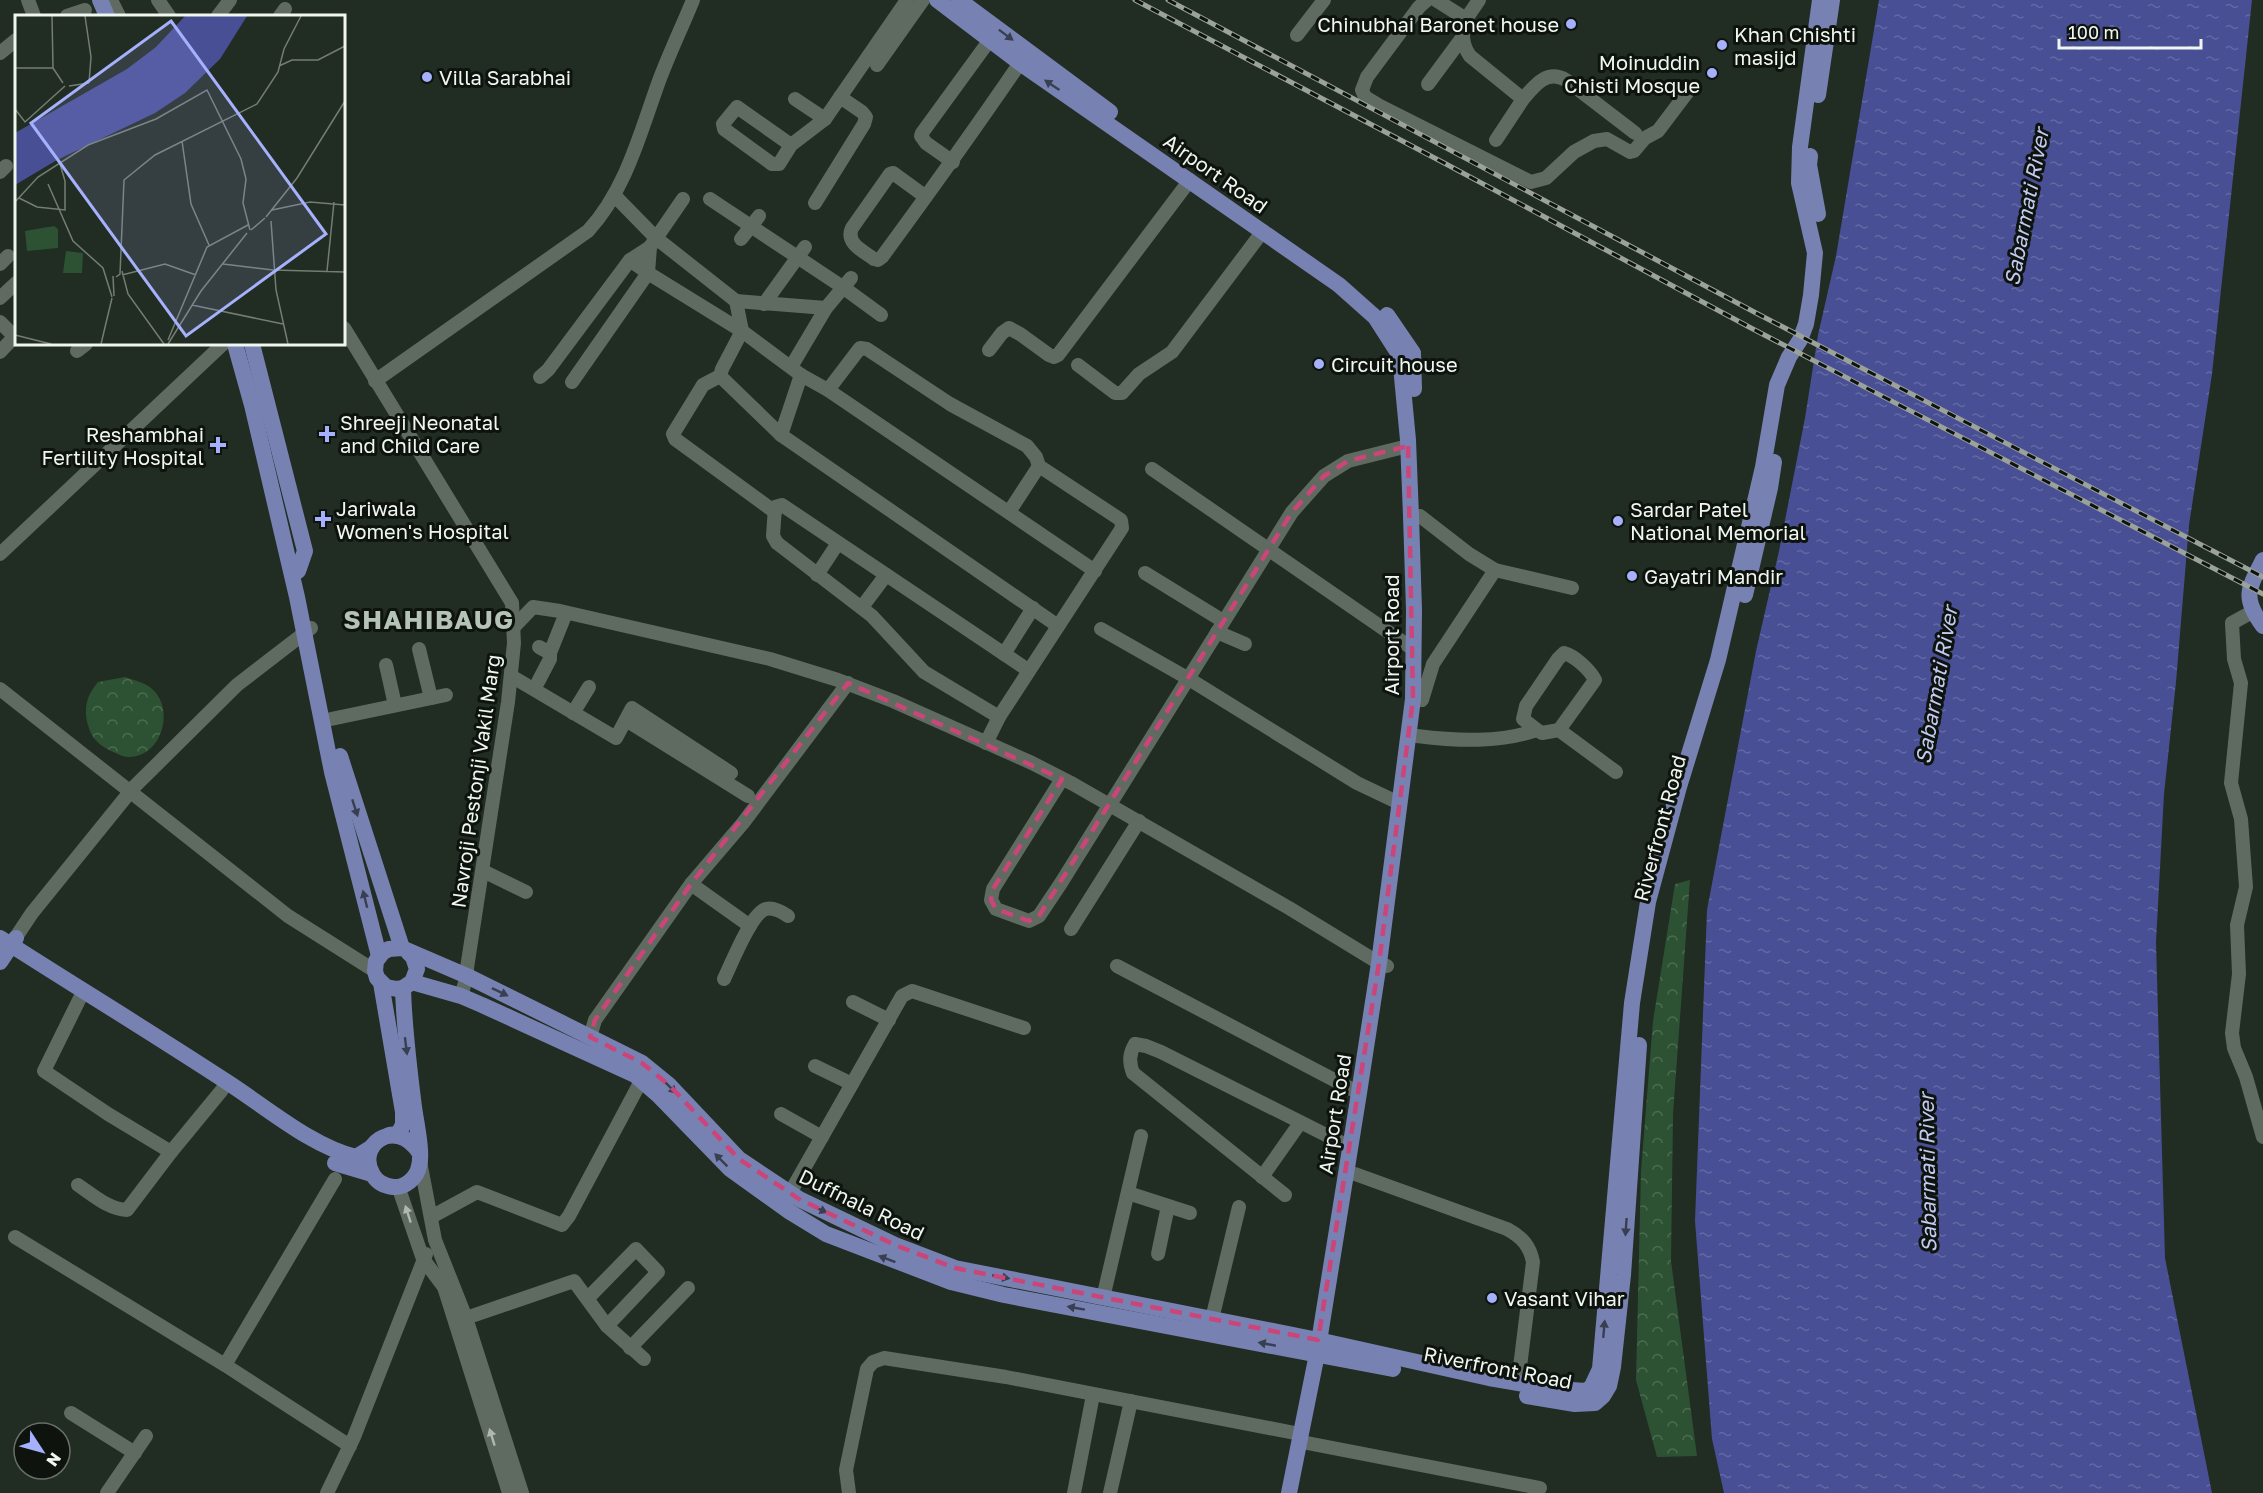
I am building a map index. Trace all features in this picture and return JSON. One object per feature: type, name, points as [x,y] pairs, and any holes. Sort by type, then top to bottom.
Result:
[{"type":"main road","points":[[100,0],[107,15]]},
{"type":"main road","name":"Airport Road","points":[[937,0],[986,39],[1339,285],[1375,317],[1400,356],[1408,446],[1413,699],[1399,802],[1383,964],[1350,1148],[1322,1348]]},
{"type":"main road","name":"Airport Road","points":[[959,0],[1153,144],[1344,278],[1383,309],[1413,353],[1420,516],[1422,700],[1355,1174],[1304,1438],[1289,1493]]},
{"type":"main road","name":"Riverfront Road","points":[[1322,1348],[1518,1383],[1585,1391],[1591,1388],[1600,1369],[1632,1003],[1648,902],[1679,787],[1718,660],[1763,466],[1777,385],[1785,364],[1800,340],[1806,324],[1811,295],[1815,253],[1799,183],[1800,147],[1820,0]]},
{"type":"main road","name":"Riverfront Road","points":[[1322,1348],[1575,1404],[1595,1403],[1609,1386],[1623,1275],[1641,1017],[1662,892],[1689,788],[1729,662],[1770,488],[1781,405],[1800,353],[1810,336],[1823,286],[1824,262],[1821,234],[1809,165],[1832,0]]},
{"type":"main road","points":[[5,947],[334,1163],[372,1174],[383,1184],[398,1186],[407,1184],[415,1177],[420,1156],[405,1034],[408,985],[417,969],[416,963],[405,950],[343,770],[332,719],[307,630],[235,345]]},
{"type":"main road","points":[[5,947],[116,1010],[304,1133],[339,1153],[356,1157],[372,1147],[378,1140],[398,1134],[403,1125],[403,1112],[378,970],[332,772],[298,571],[243,345]]},
{"type":"main road","points":[[252,345],[305,551],[298,571]]},
{"type":"main road","points":[[2263,560],[2248,601],[2263,626]]},
{"type":"main road","points":[[2252,609],[2263,575]]},
{"type":"main road","points":[[378,970],[389,949],[405,950]]},
{"type":"main road","name":"Duffnala Road","points":[[405,950],[468,976],[642,1063],[669,1084],[739,1159],[790,1193],[895,1245],[955,1268],[1212,1318],[1322,1348]]},
{"type":"main road","points":[[378,970],[391,989],[408,985],[461,996],[634,1075],[730,1169],[790,1212],[826,1234],[889,1260],[951,1282],[1004,1295],[1322,1348]]},
{"type":"main road","points":[[388,1136],[404,1137],[412,1141],[420,1156]]},
{"type":"main road","points":[[372,1147],[369,1161],[372,1174]]},
{"type":"main road","name":"Airport Road","points":[[1297,1493],[1304,1438]]},
{"type":"street","points":[[28,0],[34,15]]},
{"type":"street","points":[[111,0],[118,15]]},
{"type":"street","points":[[158,0],[168,15]]},
{"type":"street","points":[[219,15],[230,0]]},
{"type":"street","points":[[375,381],[588,231],[603,214],[614,195],[693,0]]},
{"type":"street","points":[[791,145],[737,106],[723,124],[724,129],[776,165],[779,164],[791,145],[825,119],[907,0]]},
{"type":"street","points":[[877,65],[923,0]]},
{"type":"street","points":[[1298,35],[1324,0]]},
{"type":"street","points":[[1427,0],[1419,7],[1367,77],[1362,90],[1365,97],[1531,182],[1546,178],[1574,152],[1594,141],[1607,139],[1630,152],[1634,151],[1645,138],[1658,131],[1689,90]]},
{"type":"street","points":[[1437,0],[1467,19]]},
{"type":"street","points":[[1428,84],[1462,38],[1467,19],[1479,0]]},
{"type":"street","points":[[70,15],[89,9]]},
{"type":"street","points":[[1462,38],[1465,50],[1470,56],[1523,99]]},
{"type":"street","points":[[940,98],[986,39]]},
{"type":"street","points":[[953,162],[926,143],[921,136],[986,39]]},
{"type":"street","points":[[0,53],[15,41]]},
{"type":"street","points":[[926,197],[893,173],[890,174],[852,228],[849,235],[851,242],[878,260],[882,257],[953,162],[1020,63]]},
{"type":"street","points":[[1496,140],[1534,85],[1544,78],[1555,75],[1566,80],[1635,133]]},
{"type":"street","points":[[815,203],[864,124],[866,117],[840,98]]},
{"type":"street","points":[[795,99],[825,119]]},
{"type":"street","points":[[989,350],[1002,333],[1009,328],[1049,355],[1054,357],[1058,355],[1190,180]]},
{"type":"street","points":[[614,195],[653,242],[736,301],[826,308]]},
{"type":"street","points":[[710,199],[755,221],[847,283],[881,315]]},
{"type":"street","points":[[540,377],[548,370],[630,260],[653,242],[683,200]]},
{"type":"street","points":[[741,239],[755,221]]},
{"type":"street","points":[[1078,365],[1118,395],[1122,393],[1138,374],[1172,352],[1263,231]]},
{"type":"street","points":[[572,382],[648,273],[653,242]]},
{"type":"street","points":[[764,304],[802,253]]},
{"type":"street","points":[[630,260],[742,331],[796,371],[828,390],[1095,571]]},
{"type":"street","points":[[781,435],[796,371],[826,308],[847,283]]},
{"type":"street","points":[[0,298],[15,284]]},
{"type":"street","points":[[736,301],[742,331],[720,376],[704,385],[673,434],[675,439],[775,512]]},
{"type":"street","points":[[0,322],[15,335]]},
{"type":"street","name":"Navroji Pestonji Vakil Marg","points":[[345,330],[512,603],[511,676],[500,767],[467,968],[468,976],[461,996]]},
{"type":"street","points":[[0,352],[15,337]]},
{"type":"street","points":[[0,554],[222,345]]},
{"type":"street","points":[[828,390],[862,347],[950,404],[1027,446],[1036,457],[1039,466],[1121,520],[1122,528],[1028,670],[986,743]]},
{"type":"street","points":[[720,376],[781,435],[1058,626]]},
{"type":"street","points":[[1062,779],[993,889],[991,900],[996,909],[1029,921],[1039,916],[1292,512],[1324,476],[1348,461],[1408,446]]},
{"type":"street","points":[[1009,512],[1039,466]]},
{"type":"street","points":[[1152,469],[1413,649]]},
{"type":"street","points":[[999,717],[924,672],[862,607],[774,540],[775,507],[782,505],[1028,670]]},
{"type":"street","points":[[1420,516],[1469,554],[1495,570],[1572,588]]},
{"type":"street","points":[[817,574],[838,543]]},
{"type":"street","points":[[1422,700],[1432,664],[1495,570]]},
{"type":"street","points":[[1145,573],[1245,645]]},
{"type":"street","points":[[862,607],[886,575]]},
{"type":"street","points":[[502,586],[533,607],[770,659],[848,683],[893,701],[1062,779],[1109,804],[1383,964]]},
{"type":"street","points":[[513,628],[533,607]]},
{"type":"street","points":[[1004,654],[1033,608]]},
{"type":"street","points":[[2252,609],[2232,623],[2234,659],[2241,683],[2231,783],[2241,819],[2246,887],[2237,925],[2239,974],[2232,1033],[2234,1048],[2246,1077],[2263,1137]]},
{"type":"street","points":[[538,682],[550,659],[545,650],[566,613]]},
{"type":"street","points":[[1101,629],[1189,679],[1357,783],[1399,802]]},
{"type":"street","points":[[5,947],[131,791],[237,685],[307,630]]},
{"type":"street","points":[[419,649],[431,698]]},
{"type":"street","points":[[1563,653],[1570,654],[1592,674],[1595,680],[1559,730],[1542,733],[1537,730],[1523,719],[1524,713],[1563,653]]},
{"type":"street","points":[[386,665],[395,705]]},
{"type":"street","points":[[511,676],[616,738],[632,708],[731,773]]},
{"type":"street","points":[[590,1037],[595,1020],[690,884],[749,814],[848,683]]},
{"type":"street","points":[[573,713],[589,687]]},
{"type":"street","points":[[0,689],[288,916],[378,970]]},
{"type":"street","points":[[332,719],[446,695]]},
{"type":"street","points":[[626,720],[748,796]]},
{"type":"street","points":[[1418,735],[1448,740],[1517,737],[1537,730]]},
{"type":"street","points":[[1559,730],[1616,772]]},
{"type":"street","points":[[1071,929],[1139,821]]},
{"type":"street","points":[[483,871],[526,892]]},
{"type":"street","points":[[690,884],[750,926]]},
{"type":"street","points":[[724,979],[750,926],[759,914],[766,909],[781,911],[788,916]]},
{"type":"street","points":[[1117,966],[1359,1093]]},
{"type":"street","points":[[790,1193],[902,996],[912,991],[1024,1028]]},
{"type":"street","points":[[80,998],[44,1071],[108,1114],[171,1152]]},
{"type":"street","points":[[853,1002],[889,1020]]},
{"type":"street","points":[[1285,1195],[1133,1072],[1130,1064],[1131,1052],[1135,1044],[1161,1052],[1350,1148]]},
{"type":"street","points":[[815,1066],[852,1083]]},
{"type":"street","points":[[431,1216],[477,1192],[561,1225],[569,1216],[641,1081]]},
{"type":"street","points":[[78,1185],[108,1205],[127,1210],[222,1090]]},
{"type":"street","points":[[781,1114],[822,1137]]},
{"type":"street","points":[[1262,1177],[1300,1123]]},
{"type":"street","points":[[1103,1298],[1141,1136]]},
{"type":"street","points":[[420,1156],[435,1240],[466,1318],[522,1493]]},
{"type":"street","points":[[1355,1174],[1508,1229],[1529,1247],[1533,1262],[1518,1383]]},
{"type":"street","points":[[225,1365],[335,1179]]},
{"type":"street","points":[[398,1186],[423,1259],[444,1287],[509,1493]]},
{"type":"street","points":[[1128,1193],[1190,1213]]},
{"type":"street","points":[[1158,1254],[1168,1206]]},
{"type":"street","points":[[1212,1318],[1239,1208]]},
{"type":"street","points":[[15,1237],[225,1365],[350,1446]]},
{"type":"street","points":[[327,1493],[350,1446],[423,1259],[435,1240]]},
{"type":"street","points":[[588,1298],[636,1249],[658,1272],[607,1326]]},
{"type":"street","points":[[466,1318],[574,1281],[607,1326],[644,1359]]},
{"type":"street","points":[[630,1348],[688,1288]]},
{"type":"street","points":[[849,1493],[846,1470],[867,1369],[873,1362],[884,1358],[1006,1377],[1131,1401],[1540,1488]]},
{"type":"street","points":[[1074,1493],[1093,1395]]},
{"type":"street","points":[[1110,1493],[1131,1401]]},
{"type":"street","points":[[70,1413],[135,1453]]},
{"type":"street","points":[[107,1493],[146,1436]]},
{"type":"highlighted area","points":[[1408,446],[1413,699],[1379,963],[1318,1340],[955,1268],[895,1245],[799,1199],[739,1159],[669,1085],[642,1063],[590,1037],[595,1020],[691,884],[848,683],[1062,779],[993,889],[991,900],[996,909],[1029,921],[1039,916],[1292,512],[1324,476],[1348,461]]},
{"type":"green space","points":[[125,677],[151,688],[159,697],[164,719],[157,741],[140,755],[128,757],[111,751],[96,741],[89,730],[86,713],[89,697],[98,682]]},
{"type":"green space","points":[[1690,880],[1673,1114],[1671,1261],[1697,1456],[1657,1457],[1636,1380],[1641,1171],[1653,1021],[1675,884]]},
{"type":"water","name":"Sabarmati River","points":[[1879,0],[2252,0],[2212,374],[2189,525],[2164,794],[2156,942],[2165,1258],[2212,1493],[1724,1493],[1712,1439],[1695,1221],[1707,910],[1756,651],[1779,551],[1805,418],[1818,335],[1836,256]]},
{"type":"railway","points":[[1135,0],[1751,328],[2263,594]]},
{"type":"railway","points":[[1168,0],[1758,314],[2263,577]]},
{"type":"place","name":"Chinubhai Baronet house","points":[[1571,24]]},
{"type":"place","name":"Khan Chishti masijd","points":[[1722,45]]},
{"type":"place","name":"Moinuddin Chisti Mosque","points":[[1712,73]]},
{"type":"place","name":"Villa Sarabhai","points":[[427,77]]},
{"type":"place","name":"Circuit house","points":[[1319,364]]},
{"type":"place","name":"Shreeji Neonatal and Child Care","points":[[327,434]]},
{"type":"place","name":"Reshambhai Fertility Hospital","points":[[218,445]]},
{"type":"place","name":"Jariwala Women's Hospital","points":[[323,519]]},
{"type":"place","name":"Sardar Patel National Memorial","points":[[1618,521]]},
{"type":"place","name":"Gayatri Mandir","points":[[1632,576]]},
{"type":"place","name":"Vasant Vihar","points":[[1492,1298]]},
{"type":"district","name":"SHAHIBAUG","points":[[429,619]]}]
